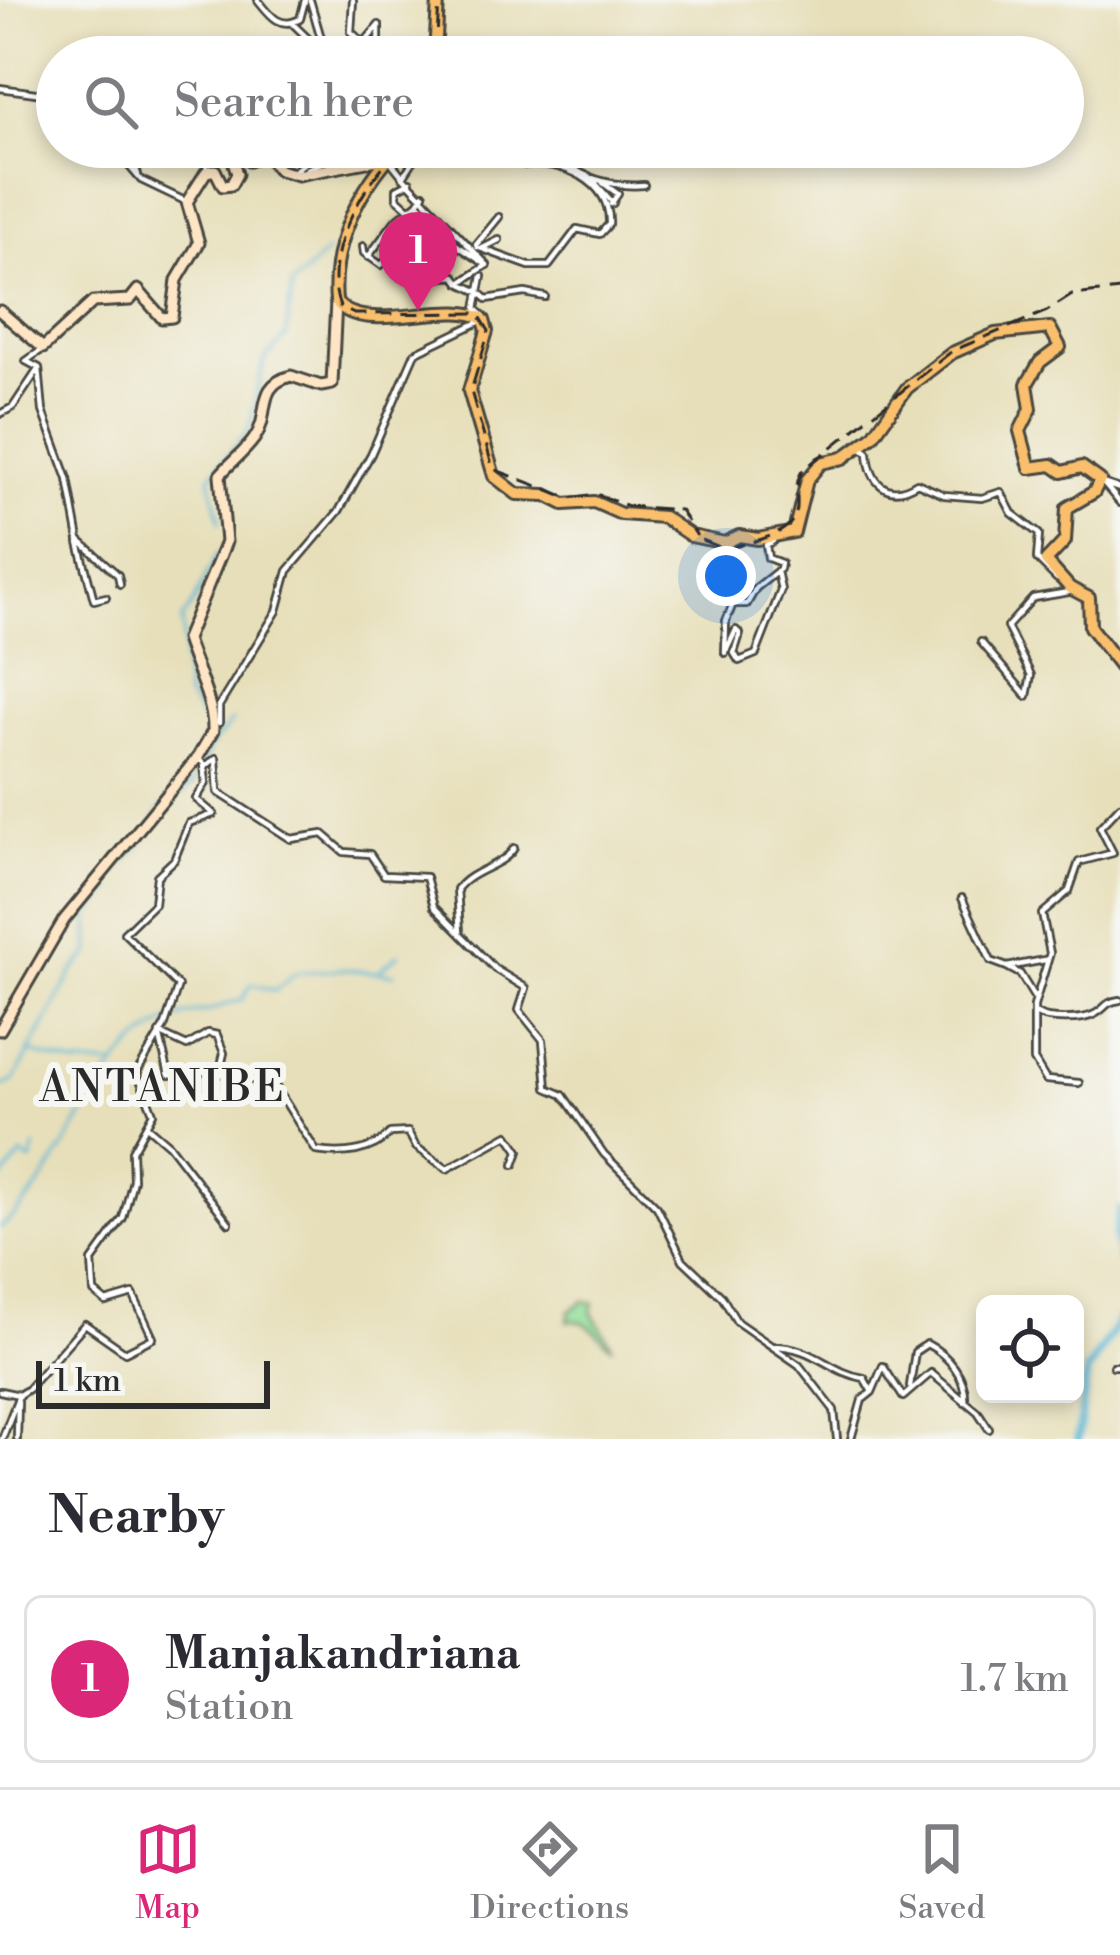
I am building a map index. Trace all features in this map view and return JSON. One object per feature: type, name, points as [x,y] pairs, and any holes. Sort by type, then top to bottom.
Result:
[{"type":"main road","points":[[436,36],[438,0]]},
{"type":"main road","points":[[379,168],[339,246],[336,301],[352,315],[415,318],[471,312],[484,320],[486,338],[470,398],[481,422],[490,470],[510,490],[564,504],[594,502],[621,514],[663,517],[691,536],[721,542],[739,536],[789,535],[798,525],[807,480],[821,463],[860,446],[893,412],[907,388],[952,353],[995,334],[1046,327],[1059,338],[1060,347],[1040,362],[1027,384],[1031,409],[1020,431],[1030,467],[1052,465],[1062,472],[1082,467],[1097,475],[1102,485],[1066,509],[1065,541],[1047,559],[1072,588],[1089,598],[1091,629],[1120,666]]},
{"type":"street","points":[[258,0],[276,20],[292,23],[304,36]]},
{"type":"street","points":[[292,23],[302,17],[307,0]]},
{"type":"street","points":[[307,0],[320,36]]},
{"type":"street","points":[[353,0],[351,32],[355,36]]},
{"type":"street","points":[[0,88],[36,93]]},
{"type":"street","points":[[39,368],[26,361],[93,302],[130,300],[138,290],[163,318],[176,313],[177,280],[199,242],[187,202],[141,180],[131,168]]},
{"type":"street","points":[[137,168],[141,180]]},
{"type":"street","points":[[187,202],[207,168]]},
{"type":"street","points":[[207,171],[215,170],[226,187],[237,174],[236,168]]},
{"type":"street","points":[[277,168],[298,176],[334,168]]},
{"type":"street","points":[[288,168],[304,168]]},
{"type":"street","points":[[294,171],[298,168]]},
{"type":"street","points":[[396,168],[424,194],[451,237],[486,268]]},
{"type":"street","points":[[403,177],[409,168]]},
{"type":"street","points":[[410,182],[396,195],[438,233],[529,266],[549,266],[577,229],[603,233],[609,224],[610,205],[604,193],[572,168]]},
{"type":"street","points":[[576,169],[604,193],[618,194],[610,205]]},
{"type":"street","points":[[595,182],[644,185]]},
{"type":"street","points":[[368,257],[395,221],[424,194]]},
{"type":"street","points":[[418,203],[444,226]]},
{"type":"street","points":[[474,247],[499,217]]},
{"type":"street","points":[[438,233],[444,226]]},
{"type":"street","points":[[474,247],[499,240]]},
{"type":"street","points":[[363,246],[368,257],[385,264],[408,247],[415,252],[425,279],[455,276],[491,300],[525,293],[545,297]]},
{"type":"street","points":[[474,247],[486,268],[476,309],[492,331],[486,338]]},
{"type":"street","points":[[460,283],[486,268]]},
{"type":"street","points":[[214,727],[204,708],[207,689],[186,639],[226,542],[220,476],[256,436],[265,393],[275,382],[291,376],[332,384],[336,301]]},
{"type":"street","points":[[0,311],[41,348]]},
{"type":"street","points":[[0,1030],[69,914],[201,762],[219,723],[220,706],[258,635],[278,611],[288,572],[340,511],[415,353],[478,324],[471,312]]},
{"type":"street","points":[[0,414],[13,407],[39,368]]},
{"type":"street","points":[[39,368],[44,411],[68,479],[83,574],[94,600],[106,597]]},
{"type":"street","points":[[860,446],[868,453],[871,480],[906,490]]},
{"type":"street","points":[[896,496],[916,483],[944,496],[968,498],[996,489],[1012,513],[1040,534],[1041,568],[1072,588]]},
{"type":"street","points":[[1102,485],[1120,489]]},
{"type":"street","points":[[1102,485],[1120,503]]},
{"type":"street","points":[[777,571],[781,590],[768,631],[750,661],[739,661],[734,652],[738,631],[733,630],[725,652],[729,614],[734,604],[747,604],[756,588],[777,571],[781,563],[768,558],[766,545],[789,535]]},
{"type":"street","points":[[78,537],[120,584]]},
{"type":"street","points":[[981,642],[1027,696],[1031,674],[1007,628],[1033,598],[1072,588]]},
{"type":"street","points":[[201,762],[215,757],[218,792],[291,839],[323,834],[344,852],[370,854],[384,875],[426,878],[434,907],[501,974],[526,988],[519,1010],[543,1040],[547,1088],[563,1095],[604,1154],[657,1207],[690,1269],[722,1297],[737,1322],[795,1360],[834,1410],[837,1439]]},
{"type":"street","points":[[2,1439],[19,1395],[85,1324],[125,1352],[153,1338],[133,1294],[106,1302],[91,1285],[93,1258],[124,1218],[133,1180],[132,1151],[153,1113],[136,1074],[165,1025],[176,980],[124,933],[154,904],[157,875],[174,860],[190,823],[214,814],[196,799],[206,783],[201,762]]},
{"type":"street","points":[[1079,1083],[1052,1083],[1040,1076],[1034,1060],[1035,1000],[1049,957],[1043,911],[1069,891],[1079,862],[1113,853],[1100,826],[1120,806]]},
{"type":"street","points":[[460,932],[454,898],[461,883],[490,862],[507,859],[514,848]]},
{"type":"street","points":[[962,898],[986,956],[1020,974],[1035,1000],[1037,1016],[1052,1021],[1092,1015],[1107,1002],[1120,1000]]},
{"type":"street","points":[[1007,967],[1049,957]]},
{"type":"street","points":[[160,1033],[188,1046],[208,1033],[217,1035],[223,1046],[222,1072]]},
{"type":"street","points":[[160,1033],[169,1075],[177,1070],[222,1072],[267,1081],[282,1090],[303,1137],[316,1151],[348,1154],[380,1145],[390,1133],[408,1132],[416,1148],[447,1169],[508,1136],[518,1151],[514,1166]]},
{"type":"street","points":[[148,1127],[169,1145],[229,1223]]},
{"type":"street","points":[[908,1392],[915,1352],[927,1344],[954,1366],[965,1402]]},
{"type":"street","points":[[769,1346],[822,1356],[841,1372],[864,1378],[872,1392]]},
{"type":"street","points":[[851,1439],[862,1400],[872,1392],[884,1366],[903,1396],[931,1372],[989,1429]]},
{"type":"street","points":[[0,1391],[19,1395]]},
{"type":"street","points":[[17,1439],[19,1395]]},
{"type":"green space","points":[[584,1301],[594,1303],[591,1311],[613,1347],[588,1325],[568,1321],[570,1311]]},
{"type":"waterway","points":[[220,522],[210,477],[249,430],[264,360],[286,337],[292,285],[327,252]]},
{"type":"waterway","points":[[210,728],[186,695],[182,619],[218,554]]},
{"type":"waterway","points":[[219,737],[232,721]]},
{"type":"waterway","points":[[174,791],[181,795],[193,783],[217,735]]},
{"type":"waterway","points":[[0,1087],[14,1081],[74,970],[90,953],[89,916],[111,889],[106,882],[142,842],[162,807]]},
{"type":"waterway","points":[[381,969],[399,954]]},
{"type":"waterway","points":[[0,1228],[50,1169],[113,1069],[138,1042],[169,1021],[241,1001],[252,984],[275,991],[295,973],[343,969],[394,974]]},
{"type":"waterway","points":[[28,1052],[75,1065],[112,1065]]},
{"type":"waterway","points":[[0,1182],[22,1155],[31,1161],[35,1147]]},
{"type":"waterway","points":[[1120,1210],[1115,1238],[1120,1260]]},
{"type":"waterway","points":[[1078,1439],[1087,1372],[1120,1320]]},
{"type":"railway","points":[[437,36],[439,0]]},
{"type":"railway","points":[[383,168],[360,200],[341,243],[335,286],[340,307],[354,314],[478,313],[489,331],[471,391],[493,469],[570,498],[596,494],[628,506],[680,510],[697,536]]},
{"type":"railway","points":[[702,540],[727,550],[788,526],[797,508],[802,471],[952,351],[1047,311],[1072,295],[1120,290]]},
{"type":"place","name":"Manjakandriana","points":[[418,311]]},
{"type":"district","name":"ANTANIBE","points":[[163,1086]]}]
